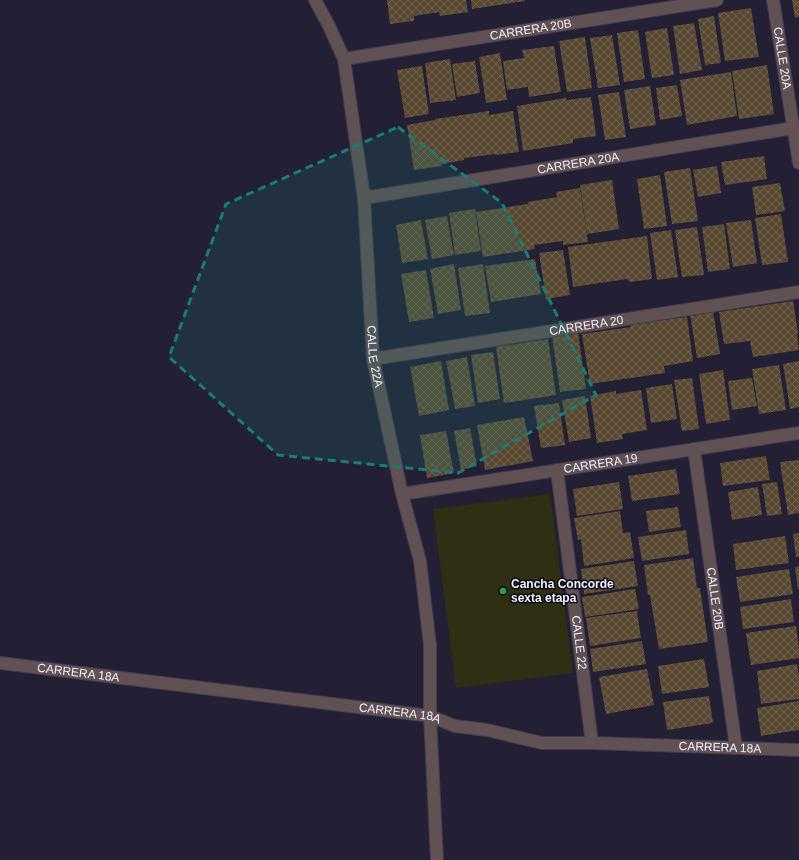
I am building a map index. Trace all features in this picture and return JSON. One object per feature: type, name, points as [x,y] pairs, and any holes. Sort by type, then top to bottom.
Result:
[{"type":"street","name":"CALLE 22A","points":[[315,0],[344,59],[364,198],[373,359],[402,494],[420,561],[430,645],[430,716],[437,860]]},
{"type":"street","name":"CARRERA 20B","points":[[344,59],[717,0]]},
{"type":"street","name":"CALLE 20A","points":[[773,0],[799,163]]},
{"type":"street","name":"CARRERA 20A","points":[[364,198],[793,128]]},
{"type":"street","name":"CARRERA 20","points":[[373,359],[799,292]]},
{"type":"street","name":"CARRERA 19","points":[[402,494],[799,433]]},
{"type":"street","name":"CALLE 20B","points":[[694,449],[736,748]]},
{"type":"street","name":"CALLE 22","points":[[557,470],[592,743]]},
{"type":"street","name":"CARRERA 18A","points":[[0,663],[430,716],[455,726],[487,730],[542,744],[592,743],[799,750]]},
{"type":"highlighted area","points":[[398,127],[502,203],[596,395],[458,473],[278,455],[169,357],[226,204]]},
{"type":"green space","name":"Cancha Concorde sexta etapa","points":[[550,494],[573,673],[456,688],[433,509]]},
{"type":"building","points":[[387,0],[466,0],[468,12],[440,16],[439,12],[414,16],[414,21],[390,24]]},
{"type":"building","points":[[471,0],[525,0],[525,1],[472,9]]},
{"type":"building","points":[[792,0],[799,0],[799,17],[795,18]]},
{"type":"building","points":[[751,8],[759,57],[725,61],[718,13]]},
{"type":"building","points":[[714,16],[721,63],[705,65],[698,19]]},
{"type":"building","points":[[694,23],[702,70],[680,74],[673,26]]},
{"type":"building","points":[[667,28],[674,75],[652,78],[645,32]]},
{"type":"building","points":[[638,30],[645,79],[624,82],[617,33]]},
{"type":"building","points":[[612,35],[620,85],[598,88],[590,38]]},
{"type":"building","points":[[585,37],[592,88],[567,92],[559,41]]},
{"type":"building","points":[[554,46],[561,92],[529,97],[528,87],[507,90],[503,61],[524,58],[522,50]]},
{"type":"building","points":[[500,53],[507,100],[486,103],[479,57]]},
{"type":"building","points":[[450,59],[456,100],[430,103],[425,63]]},
{"type":"building","points":[[475,61],[480,93],[457,97],[452,64]]},
{"type":"building","points":[[767,65],[774,114],[739,119],[732,71]]},
{"type":"building","points":[[422,66],[429,114],[405,118],[397,70]]},
{"type":"building","points":[[731,72],[737,116],[687,125],[680,80]]},
{"type":"building","points":[[677,85],[682,116],[660,120],[656,88]]},
{"type":"building","points":[[650,86],[656,125],[630,129],[624,90]]},
{"type":"building","points":[[619,92],[626,137],[605,140],[598,95]]},
{"type":"building","points":[[591,97],[596,136],[573,139],[573,143],[523,151],[517,106],[566,98],[567,100]]},
{"type":"building","points":[[489,111],[489,115],[513,111],[519,152],[464,158],[464,160],[442,164],[442,166],[414,170],[407,125],[435,119]]},
{"type":"building","points":[[764,156],[767,179],[725,185],[721,162]]},
{"type":"building","points":[[717,166],[721,193],[698,197],[693,170]]},
{"type":"building","points":[[690,168],[698,221],[672,224],[664,172]]},
{"type":"building","points":[[660,175],[667,226],[644,229],[637,179]]},
{"type":"building","points":[[612,180],[619,229],[587,234],[580,185]]},
{"type":"building","points":[[780,183],[785,211],[756,215],[752,187]]},
{"type":"building","points":[[580,188],[588,242],[563,245],[563,241],[534,245],[535,249],[483,257],[476,212],[528,204],[528,202],[557,197],[556,192]]},
{"type":"building","points":[[475,209],[481,251],[455,255],[449,213]]},
{"type":"building","points":[[781,214],[788,262],[762,265],[755,218]]},
{"type":"building","points":[[447,216],[454,255],[432,259],[425,220]]},
{"type":"building","points":[[421,220],[428,259],[402,263],[396,225]]},
{"type":"building","points":[[751,220],[757,263],[733,267],[726,223]]},
{"type":"building","points":[[724,224],[730,269],[708,272],[702,227]]},
{"type":"building","points":[[697,227],[704,275],[682,277],[675,230]]},
{"type":"building","points":[[671,230],[678,277],[657,280],[650,233]]},
{"type":"building","points":[[647,236],[652,279],[630,282],[627,279],[573,287],[568,247]]},
{"type":"building","points":[[563,250],[570,295],[546,299],[539,253]]},
{"type":"building","points":[[535,259],[541,294],[491,302],[485,266]]},
{"type":"building","points":[[454,264],[461,310],[438,314],[430,269]]},
{"type":"building","points":[[483,264],[490,313],[465,316],[458,268]]},
{"type":"building","points":[[426,270],[434,318],[409,322],[401,274]]},
{"type":"building","points":[[793,301],[799,350],[753,357],[750,341],[724,344],[719,312]]},
{"type":"building","points":[[713,311],[720,354],[697,358],[690,314]]},
{"type":"building","points":[[687,317],[693,361],[664,366],[665,373],[590,384],[582,334],[631,327],[630,324]]},
{"type":"building","points":[[578,332],[586,389],[560,392],[552,336]]},
{"type":"building","points":[[548,339],[556,395],[504,403],[496,347]]},
{"type":"building","points":[[493,352],[500,399],[478,403],[471,355]]},
{"type":"building","points":[[467,357],[475,406],[455,409],[446,361]]},
{"type":"building","points":[[441,361],[449,410],[419,416],[410,367]]},
{"type":"building","points":[[799,361],[799,407],[790,409],[783,364]]},
{"type":"building","points":[[779,365],[786,410],[759,414],[752,369]]},
{"type":"building","points":[[723,370],[730,420],[706,424],[699,374]]},
{"type":"building","points":[[692,378],[699,429],[682,431],[674,380]]},
{"type":"building","points":[[752,378],[757,406],[732,410],[728,381]]},
{"type":"building","points":[[672,384],[677,419],[651,423],[646,388]]},
{"type":"building","points":[[641,390],[647,430],[622,434],[623,439],[597,443],[590,396],[616,391],[616,394]]},
{"type":"building","points":[[585,396],[591,438],[569,442],[562,400]]},
{"type":"building","points":[[559,403],[565,445],[541,448],[534,406]]},
{"type":"building","points":[[524,417],[533,461],[485,470],[477,425]]},
{"type":"building","points":[[470,428],[477,466],[461,470],[454,431]]},
{"type":"building","points":[[446,431],[454,473],[427,478],[420,435]]},
{"type":"building","points":[[766,456],[770,480],[723,486],[720,463]]},
{"type":"building","points":[[799,460],[799,513],[788,515],[780,462]]},
{"type":"building","points":[[676,469],[680,494],[632,501],[628,476]]},
{"type":"building","points":[[619,482],[623,509],[577,516],[573,489]]},
{"type":"building","points":[[777,482],[782,514],[767,516],[762,484]]},
{"type":"building","points":[[758,487],[762,515],[732,520],[728,492]]},
{"type":"building","points":[[678,507],[681,527],[649,532],[646,511]]},
{"type":"building","points":[[620,511],[623,533],[630,532],[634,558],[584,566],[581,539],[578,540],[574,518]]},
{"type":"building","points":[[686,530],[689,554],[642,561],[638,537]]},
{"type":"building","points":[[799,533],[799,557],[796,557],[793,534]]},
{"type":"building","points":[[785,536],[789,563],[736,570],[733,544]]},
{"type":"building","points":[[693,558],[697,588],[700,588],[708,642],[659,649],[650,595],[648,595],[644,565]]},
{"type":"building","points":[[634,561],[638,586],[584,594],[581,569]]},
{"type":"building","points":[[799,566],[799,590],[798,590],[795,567]]},
{"type":"building","points":[[789,569],[793,594],[740,602],[736,577]]},
{"type":"building","points":[[635,589],[639,609],[585,617],[582,597]]},
{"type":"building","points":[[791,599],[794,622],[743,629],[740,607]]},
{"type":"building","points":[[637,611],[641,638],[590,646],[586,618]]},
{"type":"building","points":[[796,626],[799,658],[751,665],[746,633]]},
{"type":"building","points":[[642,641],[646,664],[593,672],[590,649]]},
{"type":"building","points":[[704,659],[709,687],[662,694],[658,666]]},
{"type":"building","points":[[797,664],[799,699],[761,704],[757,671]]},
{"type":"building","points":[[647,669],[654,705],[606,714],[599,677]]},
{"type":"building","points":[[709,696],[713,723],[667,730],[663,702]]},
{"type":"building","points":[[799,701],[799,730],[761,736],[757,708]]},
{"type":"place","name":"Cancha Concorde sexta etapa","points":[[503,591]]}]
